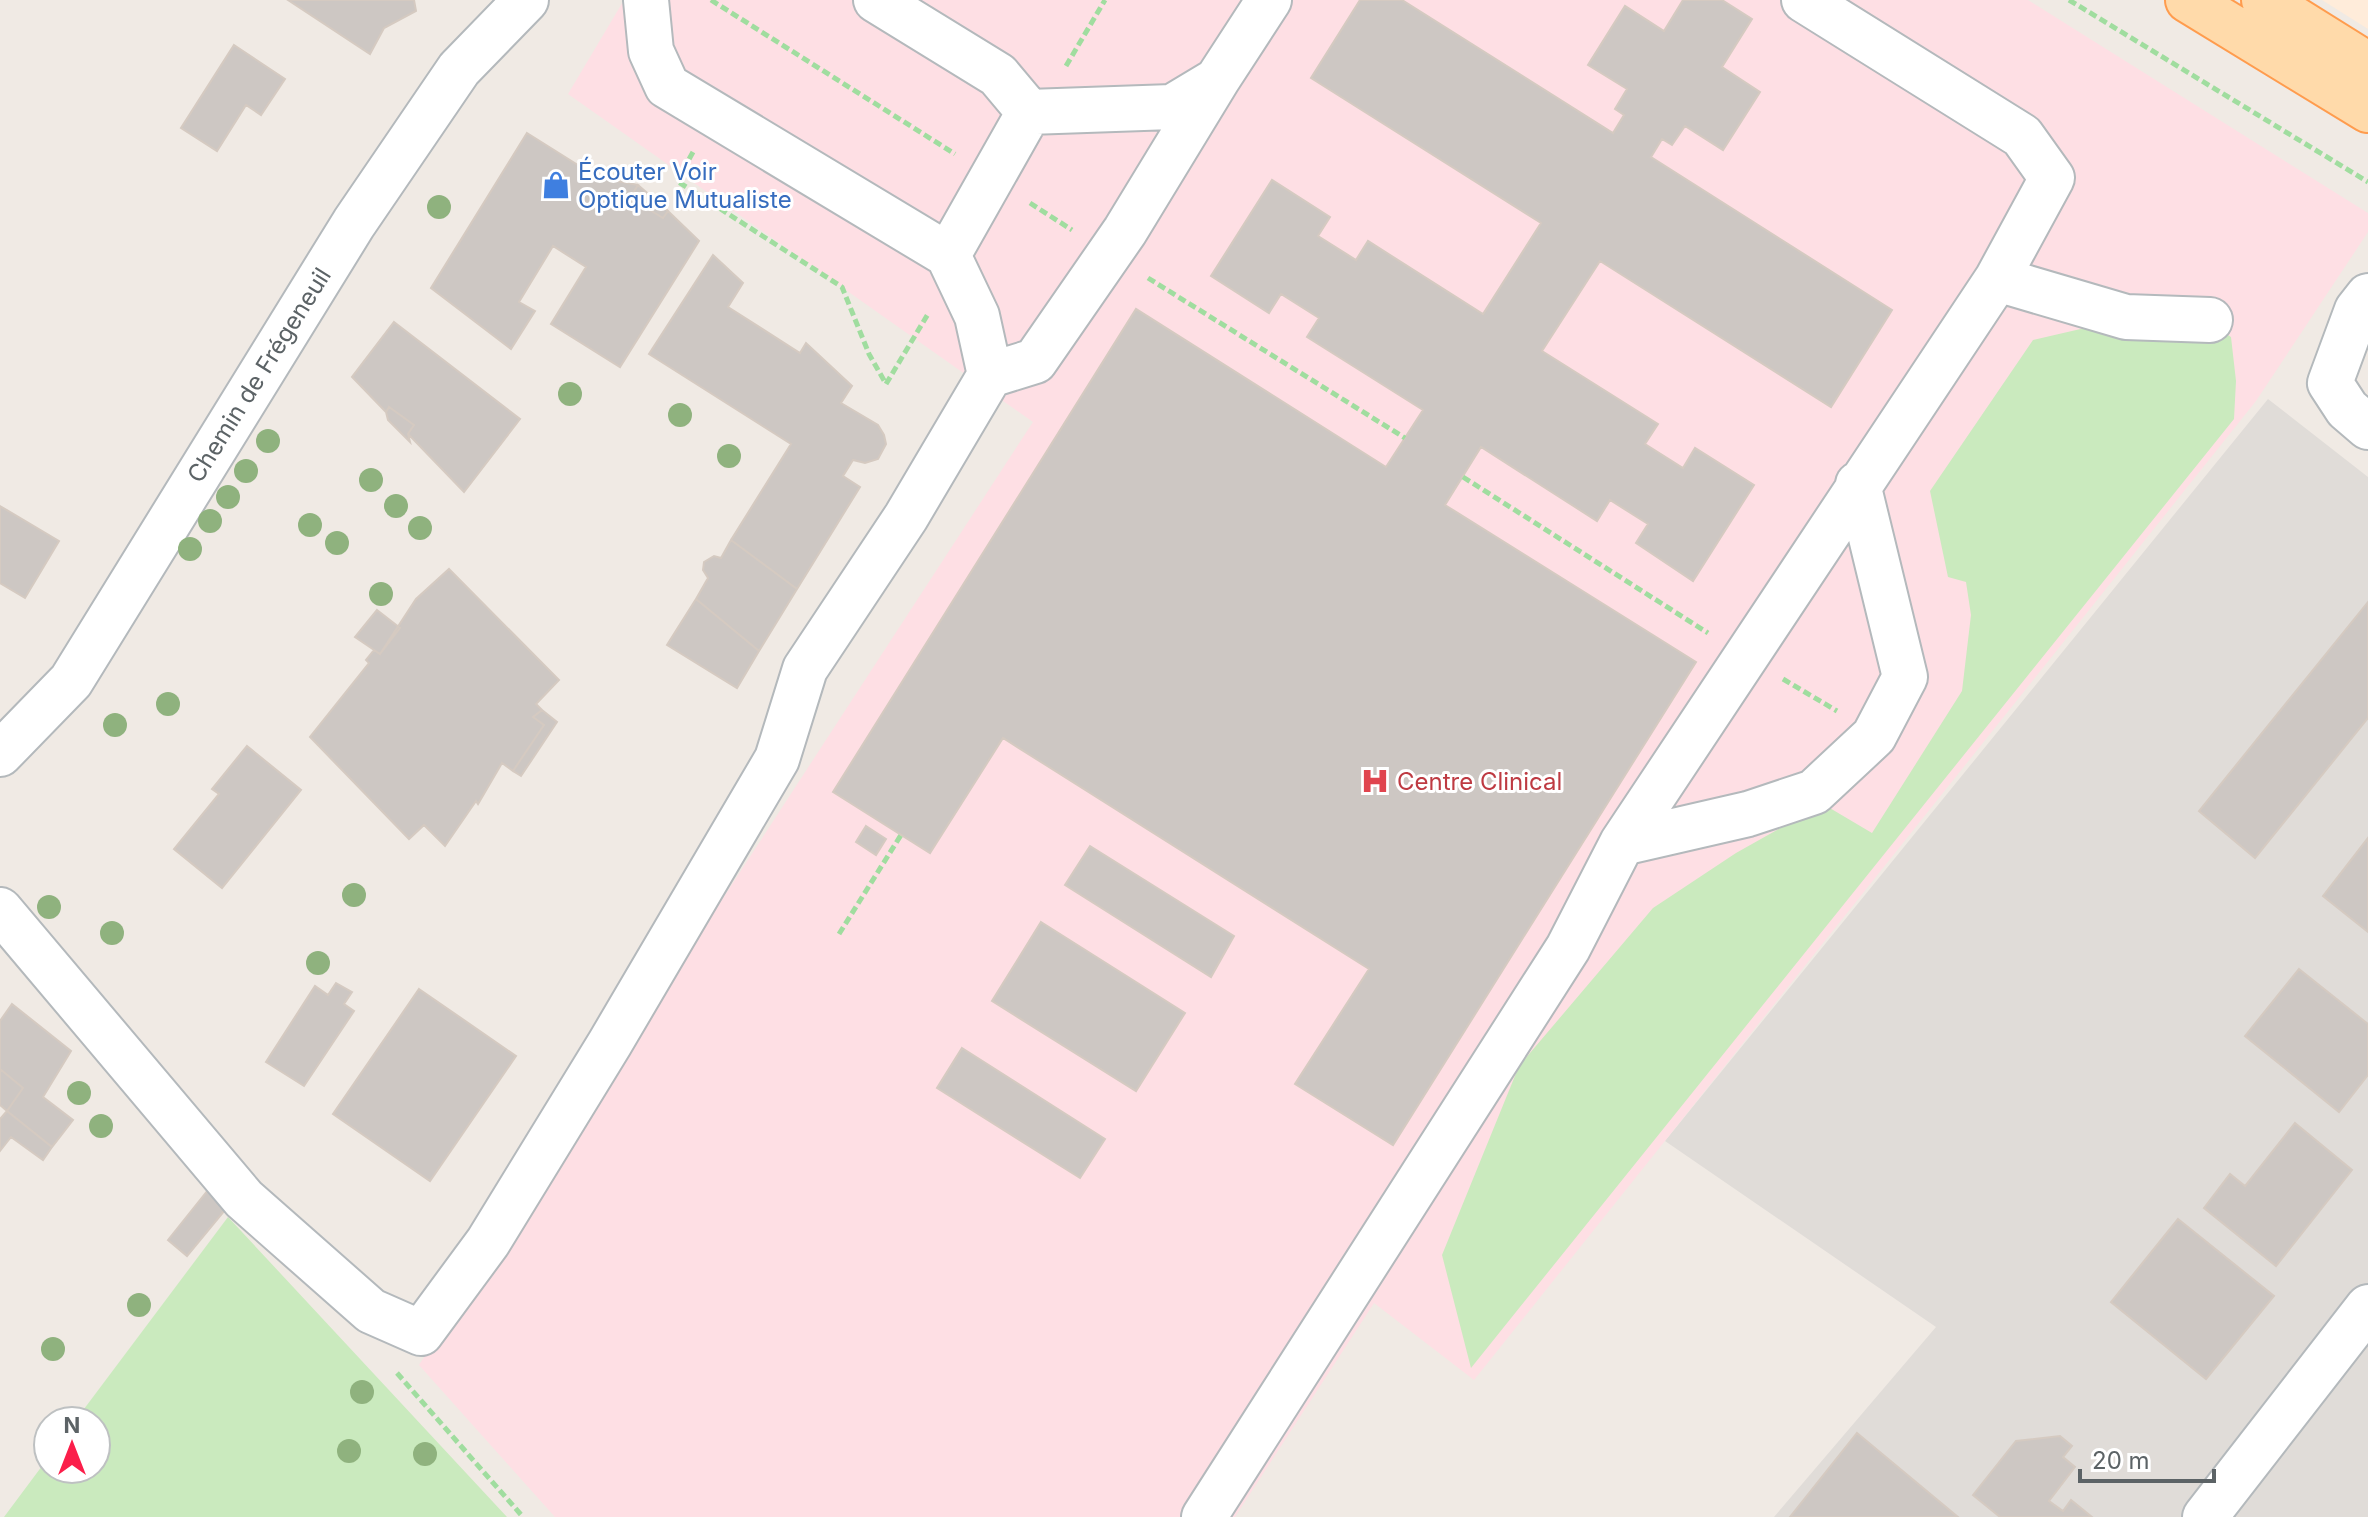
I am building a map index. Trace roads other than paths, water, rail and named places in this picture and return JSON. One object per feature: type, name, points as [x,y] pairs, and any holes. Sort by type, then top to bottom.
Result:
[{"type":"main road","points":[[2188,0],[2368,110]]},
{"type":"main road","points":[[2264,0],[2368,65]]},
{"type":"street","name":"Chemin de Frégeneuil","points":[[0,754],[71,681],[354,223],[459,69],[526,0]]},
{"type":"street","points":[[646,0],[651,51],[667,86],[948,255],[977,316],[990,375]]},
{"type":"street","points":[[876,0],[998,75],[1029,112]]},
{"type":"street","points":[[0,910],[259,1213],[371,1311],[421,1333],[488,1242],[610,1043],[777,759],[805,669],[906,517],[990,375],[1035,361],[1109,254],[1269,0]]},
{"type":"street","points":[[1204,1517],[1568,948],[1622,843],[1997,279],[2052,178],[2022,136],[1804,0]]},
{"type":"street","points":[[1029,112],[1172,107],[1217,80]]},
{"type":"street","points":[[948,255],[1029,112]]},
{"type":"street","points":[[1997,279],[2126,317],[2210,320]]},
{"type":"street","points":[[2368,296],[2357,310],[2330,383],[2347,409],[2368,427]]},
{"type":"street","points":[[1622,843],[1748,814],[1814,792],[1874,736],[1905,677],[1858,484]]},
{"type":"street","points":[[2205,1517],[2368,1307]]},
{"type":"place","name":"Écouter Voir Optique Mutualiste","points":[[556,185]]},
{"type":"place","name":"Centre Clinical","points":[[1375,781]]}]
